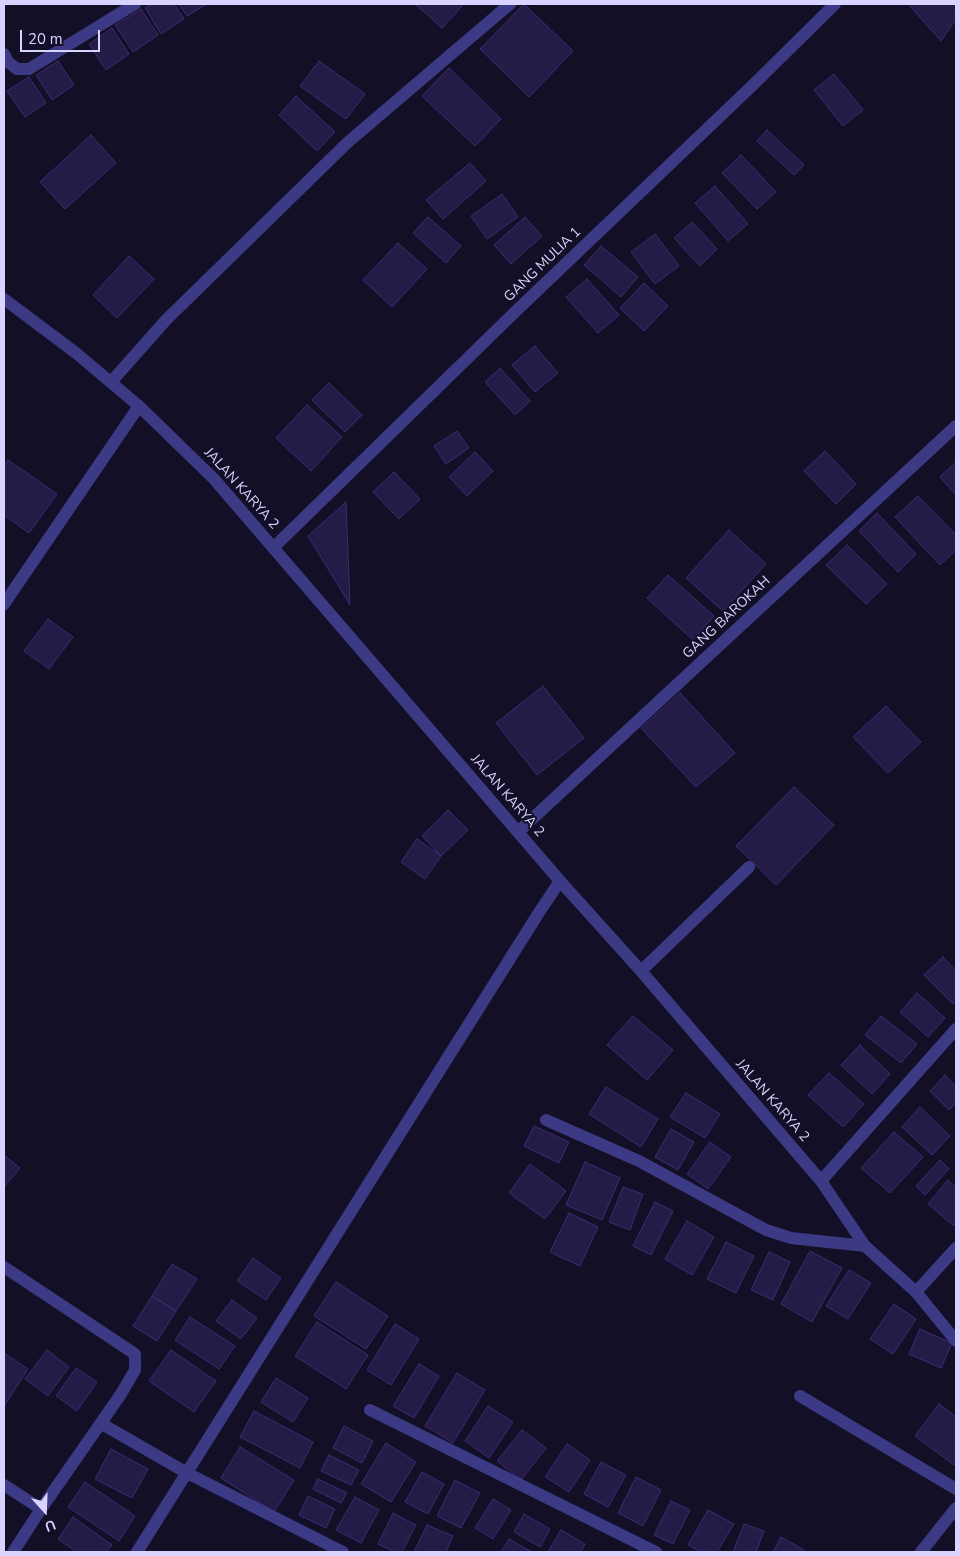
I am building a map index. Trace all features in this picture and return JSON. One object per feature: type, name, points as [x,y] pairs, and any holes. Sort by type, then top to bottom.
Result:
[{"type":"street","points":[[4,54],[8,62],[17,69],[29,69],[135,4]]},
{"type":"street","points":[[110,382],[166,320],[348,143],[510,4]]},
{"type":"street","name":"GANG MULIA 1","points":[[274,548],[515,312],[755,83],[834,4]]},
{"type":"street","name":"JALAN KARYA 2","points":[[4,300],[76,353],[139,406],[214,480],[821,1181],[865,1246],[916,1292],[956,1341]]},
{"type":"street","points":[[4,604],[139,406]]},
{"type":"street","name":"GANG BAROKAH","points":[[518,832],[956,426]]},
{"type":"street","points":[[641,971],[748,867]]},
{"type":"street","points":[[137,1552],[532,922],[560,881]]},
{"type":"street","points":[[821,1181],[956,1029]]},
{"type":"street","points":[[546,1120],[638,1161],[766,1230],[791,1238],[865,1246]]},
{"type":"street","points":[[916,1292],[956,1248]]},
{"type":"street","points":[[4,1267],[135,1354],[134,1370],[102,1424],[41,1509],[13,1552]]},
{"type":"street","points":[[800,1396],[956,1489]]},
{"type":"street","points":[[370,1410],[656,1552]]},
{"type":"street","points":[[102,1424],[187,1473],[343,1552]]},
{"type":"street","points":[[4,1485],[41,1509]]},
{"type":"street","points":[[922,1552],[956,1508]]},
{"type":"building","points":[[152,4],[174,4],[184,19],[161,34],[145,8]]},
{"type":"building","points":[[179,4],[207,4],[187,16]]},
{"type":"building","points":[[415,4],[464,4],[442,28]]},
{"type":"building","points":[[524,4],[573,51],[529,97],[480,49]]},
{"type":"building","points":[[908,4],[956,4],[956,19],[941,41]]},
{"type":"building","points":[[141,9],[158,35],[133,52],[115,25]]},
{"type":"building","points":[[112,28],[129,54],[106,70],[89,44]]},
{"type":"building","points":[[58,61],[74,85],[52,100],[36,75]]},
{"type":"building","points":[[319,61],[365,94],[346,119],[300,86]]},
{"type":"building","points":[[449,68],[501,119],[475,146],[422,96]]},
{"type":"building","points":[[834,74],[863,110],[843,126],[814,90]]},
{"type":"building","points":[[29,77],[46,103],[25,117],[7,91]]},
{"type":"building","points":[[296,96],[335,132],[317,151],[279,115]]},
{"type":"building","points":[[767,130],[804,165],[794,175],[757,141]]},
{"type":"building","points":[[91,135],[116,163],[65,209],[40,182]]},
{"type":"building","points":[[741,155],[776,192],[757,209],[722,173]]},
{"type":"building","points":[[470,163],[486,181],[443,219],[426,200]]},
{"type":"building","points":[[715,186],[748,224],[728,241],[695,203]]},
{"type":"building","points":[[502,194],[518,217],[487,239],[471,216]]},
{"type":"building","points":[[428,217],[461,246],[446,263],[413,233]]},
{"type":"building","points":[[525,217],[542,236],[511,264],[494,245]]},
{"type":"building","points":[[692,222],[717,249],[700,266],[674,238]]},
{"type":"building","points":[[655,234],[679,266],[655,284],[631,252]]},
{"type":"building","points":[[398,243],[427,269],[392,307],[363,280]]},
{"type":"building","points":[[601,246],[638,277],[621,297],[584,265]]},
{"type":"building","points":[[129,256],[154,279],[117,318],[93,295]]},
{"type":"building","points":[[587,279],[619,315],[598,333],[566,297]]},
{"type":"building","points":[[644,283],[668,306],[644,331],[620,308]]},
{"type":"building","points":[[535,346],[558,373],[535,392],[512,365]]},
{"type":"building","points":[[500,368],[530,401],[515,415],[485,382]]},
{"type":"building","points":[[329,383],[362,415],[345,432],[312,400]]},
{"type":"building","points":[[307,405],[342,437],[311,471],[276,438]]},
{"type":"building","points":[[457,431],[469,448],[446,464],[434,446]]},
{"type":"building","points":[[825,451],[856,484],[836,504],[804,471]]},
{"type":"building","points":[[475,452],[493,471],[467,496],[449,477]]},
{"type":"building","points":[[8,460],[57,494],[29,533],[4,515],[4,466]]},
{"type":"building","points":[[956,462],[956,495],[940,477]]},
{"type":"building","points":[[394,472],[420,499],[399,519],[373,492]]},
{"type":"building","points":[[918,496],[956,535],[956,550],[940,565],[895,517]]},
{"type":"building","points":[[346,502],[350,605],[308,536]]},
{"type":"building","points":[[877,513],[916,554],[898,572],[859,531]]},
{"type":"building","points":[[729,530],[766,564],[723,611],[686,578]]},
{"type":"building","points":[[847,545],[887,584],[866,604],[826,565]]},
{"type":"building","points":[[668,575],[714,616],[693,640],[647,598]]},
{"type":"building","points":[[48,619],[73,637],[49,669],[24,651]]},
{"type":"building","points":[[543,686],[584,738],[537,775],[496,723]]},
{"type":"building","points":[[680,693],[735,753],[696,787],[641,728]]},
{"type":"building","points":[[886,706],[921,742],[888,773],[853,737]]},
{"type":"building","points":[[794,787],[834,825],[776,885],[736,846]]},
{"type":"building","points":[[448,810],[468,830],[441,856],[422,836]]},
{"type":"building","points":[[417,839],[441,856],[425,879],[401,862]]},
{"type":"building","points":[[943,957],[956,971],[956,1001],[953,1004],[924,975]]},
{"type":"building","points":[[917,993],[945,1018],[928,1037],[900,1012]]},
{"type":"building","points":[[633,1016],[673,1050],[647,1080],[607,1045]]},
{"type":"building","points":[[881,1016],[917,1044],[901,1063],[865,1035]]},
{"type":"building","points":[[860,1045],[890,1074],[872,1094],[841,1065]]},
{"type":"building","points":[[829,1073],[864,1104],[843,1127],[808,1095]]},
{"type":"building","points":[[945,1075],[956,1087],[956,1103],[949,1110],[930,1091]]},
{"type":"building","points":[[606,1087],[658,1119],[641,1147],[589,1114]]},
{"type":"building","points":[[686,1093],[720,1114],[705,1138],[670,1117]]},
{"type":"building","points":[[920,1107],[950,1136],[932,1155],[902,1127]]},
{"type":"building","points":[[534,1126],[569,1142],[559,1163],[524,1146]]},
{"type":"building","points":[[671,1129],[694,1142],[678,1170],[655,1157]]},
{"type":"building","points":[[894,1132],[923,1157],[890,1193],[861,1168]]},
{"type":"building","points":[[710,1142],[731,1157],[708,1189],[687,1174]]},
{"type":"building","points":[[4,1155],[20,1168],[4,1187]]},
{"type":"building","points":[[940,1160],[949,1169],[925,1195],[916,1186]]},
{"type":"building","points":[[585,1162],[620,1178],[602,1220],[566,1205]]},
{"type":"building","points":[[530,1164],[566,1191],[545,1219],[509,1193]]},
{"type":"building","points":[[948,1180],[956,1187],[956,1222],[954,1226],[928,1204]]},
{"type":"building","points":[[623,1187],[643,1194],[630,1230],[609,1222]]},
{"type":"building","points":[[655,1202],[673,1211],[651,1255],[633,1246]]},
{"type":"building","points":[[569,1213],[598,1227],[580,1266],[550,1252]]},
{"type":"building","points":[[687,1221],[714,1237],[692,1275],[665,1259]]},
{"type":"building","points":[[726,1242],[754,1256],[736,1293],[707,1279]]},
{"type":"building","points":[[810,1251],[842,1268],[812,1322],[781,1304]]},
{"type":"building","points":[[769,1252],[790,1262],[773,1300],[751,1290]]},
{"type":"building","points":[[253,1258],[281,1278],[266,1300],[237,1281]]},
{"type":"building","points":[[172,1264],[197,1279],[176,1311],[152,1296]]},
{"type":"building","points":[[849,1270],[871,1283],[848,1319],[826,1306]]},
{"type":"building","points":[[336,1282],[388,1316],[366,1349],[314,1316]]},
{"type":"building","points":[[152,1296],[176,1311],[157,1341],[133,1326]]},
{"type":"building","points":[[232,1300],[257,1318],[241,1339],[216,1321]]},
{"type":"building","points":[[894,1304],[916,1319],[893,1354],[870,1339]]},
{"type":"building","points":[[190,1317],[235,1346],[219,1369],[175,1340]]},
{"type":"building","points":[[317,1322],[368,1355],[346,1389],[295,1356]]},
{"type":"building","points":[[395,1324],[419,1339],[391,1385],[367,1370]]},
{"type":"building","points":[[920,1329],[952,1343],[941,1368],[909,1354]]},
{"type":"building","points":[[47,1350],[69,1367],[48,1396],[25,1379]]},
{"type":"building","points":[[171,1350],[216,1381],[194,1412],[149,1381]]},
{"type":"building","points":[[4,1353],[28,1369],[4,1406]]},
{"type":"building","points":[[419,1364],[439,1376],[414,1418],[393,1406]]},
{"type":"building","points":[[76,1368],[97,1382],[77,1411],[56,1396]]},
{"type":"building","points":[[457,1373],[485,1390],[453,1443],[425,1426]]},
{"type":"building","points":[[276,1378],[308,1398],[293,1422],[261,1402]]},
{"type":"building","points":[[939,1404],[956,1417],[956,1462],[954,1465],[915,1436]]},
{"type":"building","points":[[488,1406],[513,1422],[489,1458],[465,1441]]},
{"type":"building","points":[[254,1411],[313,1442],[300,1468],[240,1437]]},
{"type":"building","points":[[344,1426],[373,1441],[362,1463],[333,1448]]},
{"type":"building","points":[[522,1430],[546,1448],[521,1480],[497,1461]]},
{"type":"building","points":[[386,1443],[416,1462],[391,1502],[361,1484]]},
{"type":"building","points":[[567,1444],[590,1460],[569,1492],[545,1477]]},
{"type":"building","points":[[240,1447],[294,1480],[274,1512],[221,1478]]},
{"type":"building","points":[[111,1449],[148,1469],[132,1498],[95,1479]]},
{"type":"building","points":[[329,1455],[359,1470],[351,1485],[321,1471]]},
{"type":"building","points":[[601,1462],[626,1475],[608,1507],[584,1494]]},
{"type":"building","points":[[422,1472],[444,1484],[428,1514],[405,1502]]},
{"type":"building","points":[[636,1477],[661,1490],[643,1526],[618,1513]]},
{"type":"building","points":[[318,1479],[347,1493],[341,1503],[313,1489]]},
{"type":"building","points":[[455,1480],[480,1493],[461,1528],[437,1516]]},
{"type":"building","points":[[85,1482],[135,1516],[119,1541],[68,1507]]},
{"type":"building","points":[[308,1496],[335,1509],[326,1528],[299,1515]]},
{"type":"building","points":[[355,1497],[379,1510],[361,1543],[336,1530]]},
{"type":"building","points":[[493,1499],[511,1510],[493,1539],[475,1528]]},
{"type":"building","points":[[671,1501],[690,1510],[673,1544],[654,1535]]},
{"type":"building","points":[[708,1510],[734,1524],[717,1552],[701,1552],[688,1545]]},
{"type":"building","points":[[393,1513],[416,1525],[402,1552],[395,1552],[378,1544]]},
{"type":"building","points":[[524,1514],[550,1529],[540,1547],[514,1532]]},
{"type":"building","points":[[73,1517],[112,1545],[106,1552],[77,1552],[58,1539]]},
{"type":"building","points":[[744,1524],[764,1531],[756,1552],[733,1552]]},
{"type":"building","points":[[427,1525],[453,1536],[446,1552],[414,1552]]},
{"type":"building","points":[[561,1530],[585,1544],[581,1552],[548,1552]]},
{"type":"building","points":[[781,1537],[804,1550],[803,1552],[773,1552]]},
{"type":"building","points":[[509,1539],[532,1552],[501,1552]]}]
